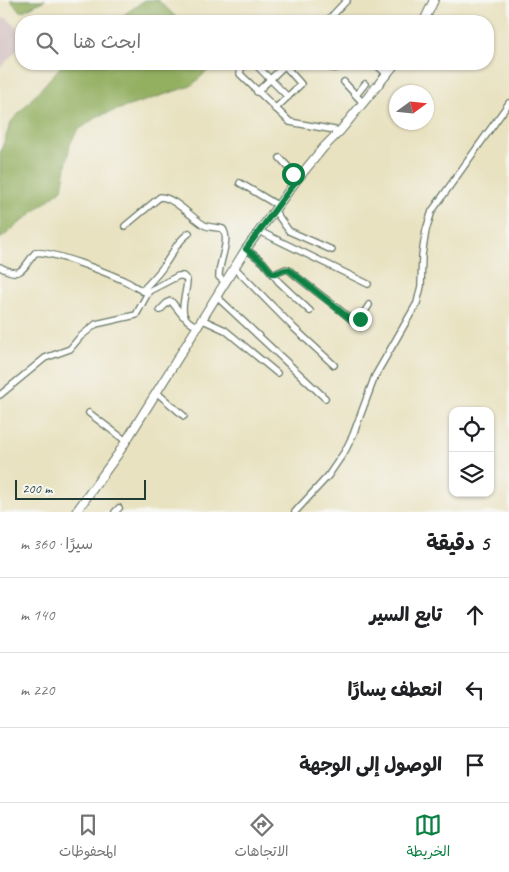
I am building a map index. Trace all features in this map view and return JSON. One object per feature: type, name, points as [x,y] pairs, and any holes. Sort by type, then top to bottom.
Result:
[{"type":"main road","points":[[427,15],[434,0]]},
{"type":"main road","points":[[76,512],[90,495],[126,441],[246,249],[322,148],[340,131],[391,70]]},
{"type":"street","points":[[333,15],[347,0]]},
{"type":"street","points":[[240,70],[240,74],[257,92],[290,122],[340,131]]},
{"type":"street","points":[[261,70],[288,97]]},
{"type":"street","points":[[257,92],[280,70]]},
{"type":"street","points":[[275,109],[301,84],[290,70]]},
{"type":"street","points":[[382,70],[388,75]]},
{"type":"street","points":[[344,82],[363,103]]},
{"type":"street","points":[[356,95],[365,84]]},
{"type":"street","points":[[295,512],[328,476],[345,451],[375,376],[417,303],[421,286],[422,255],[426,230],[432,211],[509,103]]},
{"type":"street","points":[[280,158],[291,170],[296,181]]},
{"type":"street","points":[[240,183],[276,207],[288,231],[332,250]]},
{"type":"street","points":[[126,226],[163,197],[206,226],[224,230],[227,238],[219,277],[224,282]]},
{"type":"street","points":[[259,231],[368,284]]},
{"type":"street","points":[[0,395],[46,358],[70,349],[80,337],[96,324],[136,315],[144,292],[165,265],[176,244],[189,233]]},
{"type":"street","points":[[246,249],[263,262],[279,282],[310,311]]},
{"type":"street","points":[[0,267],[12,274],[15,273],[23,268],[35,253],[42,252],[59,256],[113,276],[144,292],[183,276],[187,280],[183,308],[186,320]]},
{"type":"street","points":[[234,267],[294,328],[334,365]]},
{"type":"street","points":[[272,273],[277,274],[284,270],[289,270],[354,322],[360,319],[369,305]]},
{"type":"street","points":[[216,296],[325,398]]},
{"type":"street","points":[[160,310],[171,301],[188,323],[199,323],[225,330],[277,373]]},
{"type":"street","points":[[156,392],[184,416]]},
{"type":"street","points":[[90,414],[126,441]]},
{"type":"shaded area","points":[[7,18],[15,26],[15,52],[0,68],[0,19]]},
{"type":"green space","points":[[10,0],[45,0],[21,12]]},
{"type":"green space","points":[[145,0],[158,0],[174,15],[124,15]]},
{"type":"green space","points":[[58,70],[208,70],[191,86],[98,116],[77,131],[70,144],[62,189],[0,239],[0,154],[11,122]]},
{"type":"route","points":[[293,174],[296,181],[246,249],[263,262],[272,273],[277,274],[286,269],[289,270],[311,289],[334,304],[354,322],[360,319]]}]
